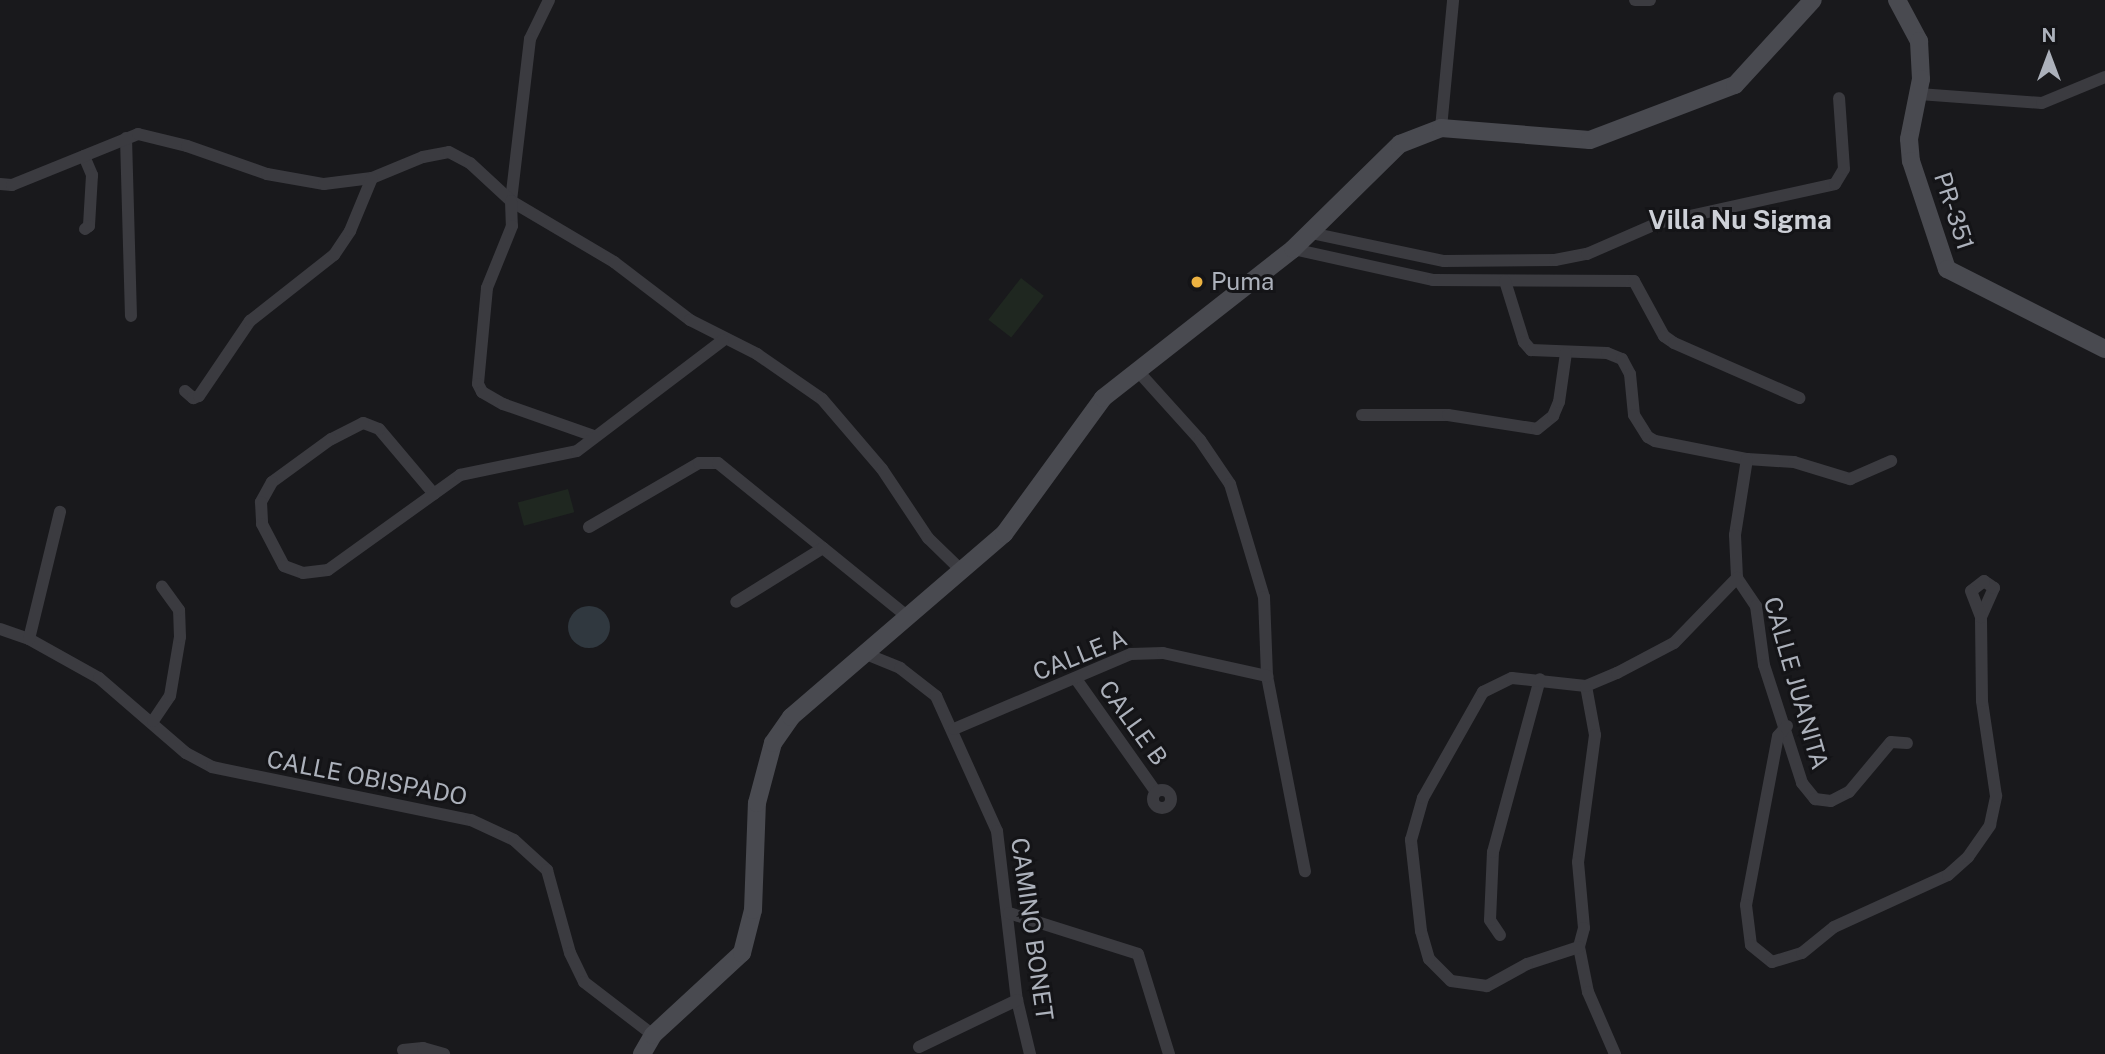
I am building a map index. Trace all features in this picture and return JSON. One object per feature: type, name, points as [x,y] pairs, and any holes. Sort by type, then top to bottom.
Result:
[{"type":"main road","points":[[642,1054],[653,1035],[741,953],[753,911],[757,803],[773,743],[804,702],[909,618],[1004,534],[1103,398],[1136,369],[1293,249],[1399,144],[1441,128],[1590,140],[1735,85],[1813,0]]},
{"type":"main road","name":"PR-351","points":[[1897,0],[1919,41],[1919,94],[1909,139],[1911,161],[1947,269],[2105,349]]},
{"type":"street","points":[[549,0],[530,39],[511,201],[512,226],[487,288],[478,384],[482,392],[503,404],[594,436]]},
{"type":"street","points":[[1441,128],[1453,0]]},
{"type":"street","points":[[1635,0],[1650,0]]},
{"type":"street","points":[[1919,94],[2042,103],[2105,77]]},
{"type":"street","points":[[1311,233],[1444,261],[1555,260],[1587,254],[1658,223],[1835,184],[1844,169],[1839,98]]},
{"type":"street","points":[[0,184],[12,185],[138,134],[170,141],[267,174],[324,184],[372,178],[423,157],[449,152],[470,163],[511,201],[614,262],[663,302],[723,340],[769,361],[822,399],[882,469],[928,538],[963,572]]},
{"type":"street","points":[[126,138],[131,316]]},
{"type":"street","points":[[84,156],[92,175],[89,226],[85,229]]},
{"type":"street","points":[[185,391],[193,398],[199,396],[250,321],[334,255],[350,231],[372,178]]},
{"type":"street","points":[[1293,249],[1422,278],[1634,281],[1664,336],[1674,343],[1800,398]]},
{"type":"street","points":[[1505,281],[1527,346],[1539,352],[1608,353],[1622,359],[1630,374],[1634,415],[1648,437],[1746,459],[1794,462],[1850,479],[1891,461]]},
{"type":"street","points":[[434,494],[379,429],[363,423],[331,439],[272,482],[261,502],[262,524],[284,566],[317,574],[346,561],[434,494],[469,472],[577,451],[723,340]]},
{"type":"street","points":[[1362,415],[1448,415],[1537,429],[1553,416],[1559,402],[1566,353]]},
{"type":"street","points":[[1136,369],[1199,440],[1230,484],[1264,597],[1267,676],[1305,871]]},
{"type":"street","name":"CALLE JUANITA","points":[[1746,459],[1735,535],[1737,578],[1756,606],[1764,665],[1787,726],[1802,783],[1823,802],[1849,792],[1891,742],[1907,743]]},
{"type":"street","points":[[589,527],[699,463],[711,461],[909,618]]},
{"type":"street","points":[[29,639],[60,513]]},
{"type":"street","points":[[736,602],[823,548]]},
{"type":"street","points":[[1580,947],[1527,964],[1487,986],[1472,987],[1451,981],[1429,960],[1417,906],[1410,840],[1440,762],[1483,692],[1512,678],[1586,686],[1674,642],[1737,578]]},
{"type":"street","points":[[153,721],[170,696],[180,637],[178,610],[162,587]]},
{"type":"street","points":[[1787,726],[1778,736],[1745,913],[1751,945],[1772,962],[1802,953],[1834,928],[1948,875],[1968,857],[1990,825],[1996,796],[1982,701],[1981,617]]},
{"type":"street","name":"CALLE OBISPADO","points":[[0,629],[29,639],[99,678],[153,721],[186,753],[212,767],[471,820],[514,840],[547,870],[570,953],[584,982],[653,1035]]},
{"type":"street","name":"CALLE A","points":[[954,729],[1131,654],[1151,652],[1267,676]]},
{"type":"street","name":"CAMINO BONET","points":[[866,654],[923,683],[936,696],[954,729],[997,831],[1009,913],[1017,1000],[1030,1054]]},
{"type":"street","name":"CALLE B","points":[[1076,679],[1156,792]]},
{"type":"street","points":[[1500,935],[1490,920],[1493,852],[1540,679]]},
{"type":"street","points":[[1586,686],[1595,735],[1578,862],[1584,915],[1580,947],[1588,992],[1615,1054]]},
{"type":"street","points":[[1009,913],[1138,954],[1169,1054]]},
{"type":"street","points":[[919,1047],[1017,1000]]},
{"type":"street","points":[[403,1050],[423,1048],[444,1054]]},
{"type":"shaded area","points":[[1021,278],[1044,296],[1011,338],[988,320]]},
{"type":"shaded area","points":[[568,489],[574,512],[524,526],[518,502]]},
{"type":"shaded area","points":[[589,606],[604,612],[610,627],[604,642],[589,648],[574,642],[568,627],[574,612]]},
{"type":"place","name":"Puma","points":[[1197,282]]},
{"type":"district","name":"Villa Nu Sigma","points":[[1740,220]]}]
